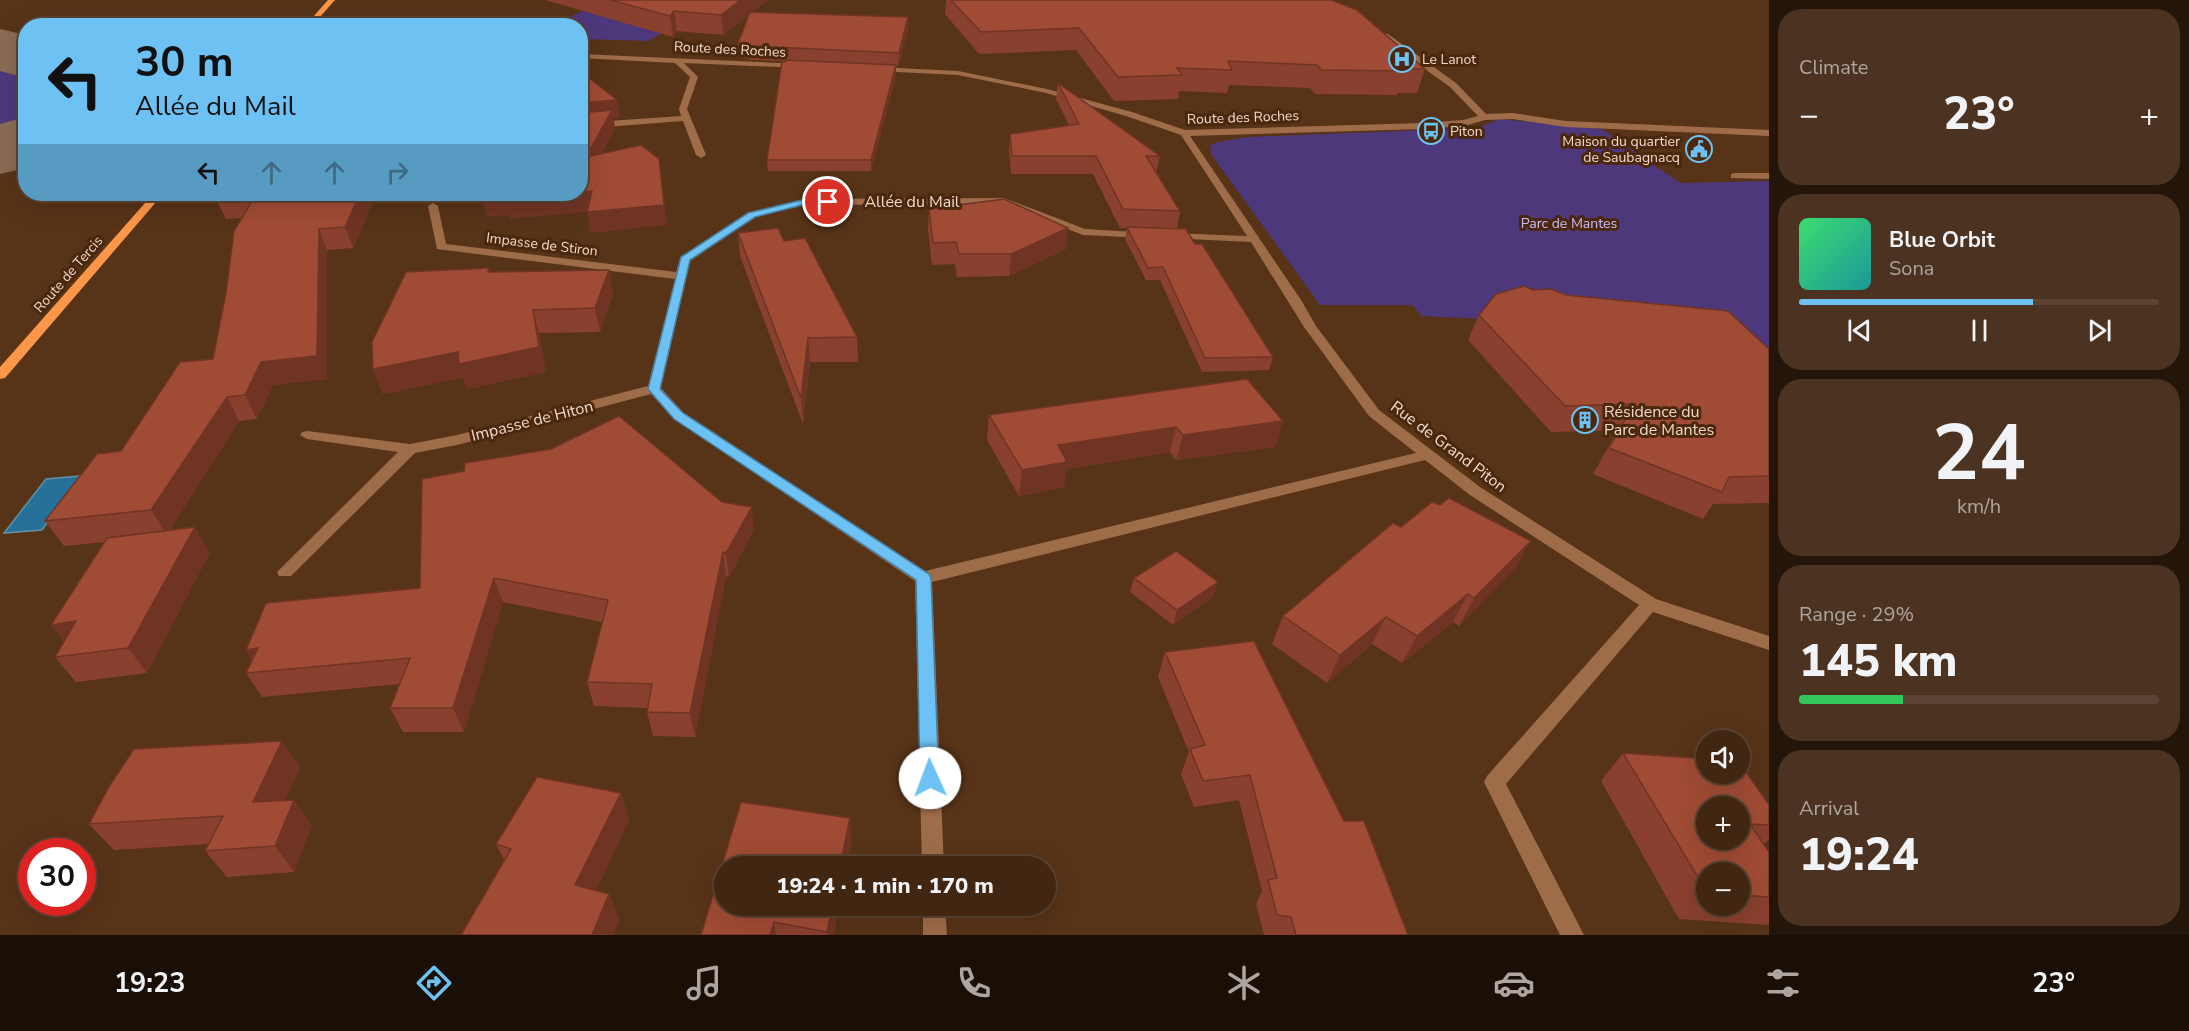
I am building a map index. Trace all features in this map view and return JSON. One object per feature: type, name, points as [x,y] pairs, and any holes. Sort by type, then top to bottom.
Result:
[{"type":"main road","points":[[315,18],[332,0]]},
{"type":"main road","name":"Route de Tercis","points":[[0,375],[152,201]]},
{"type":"street","points":[[1376,31],[1453,85],[1484,117]]},
{"type":"street","name":"Route des Roches","points":[[588,56],[806,66]]},
{"type":"street","points":[[678,61],[693,77],[683,109],[701,155]]},
{"type":"street","name":"Route des Roches","points":[[864,69],[958,73],[1047,92],[1129,114],[1184,134],[1422,126],[1464,123],[1484,117],[1513,116],[1566,124],[1766,135]]},
{"type":"street","points":[[588,125],[685,118]]},
{"type":"street","name":"Rue de Grand Piton","points":[[1184,134],[1295,300],[1310,327],[1374,413],[1475,491],[1650,604],[1769,643]]},
{"type":"street","points":[[1734,176],[1769,176]]},
{"type":"street","name":"Allée du Mail","points":[[654,389],[685,259],[751,215],[806,202],[1004,201],[1083,232],[1253,239]]},
{"type":"street","name":"Impasse de Stiron","points":[[433,206],[441,247],[681,276]]},
{"type":"street","points":[[654,389],[679,416],[923,578],[1430,454]]},
{"type":"street","name":"Impasse de Hiton","points":[[308,435],[410,449],[457,440],[654,389]]},
{"type":"street","points":[[285,572],[410,449]]},
{"type":"street","points":[[923,578],[933,856]]},
{"type":"street","points":[[1572,935],[1494,782],[1650,604]]},
{"type":"street","points":[[934,916],[935,935]]},
{"type":"green space","points":[[609,0],[660,0],[685,18],[649,41],[588,39],[588,18],[567,18]]},
{"type":"green space","points":[[0,69],[18,77],[18,130],[0,138]]},
{"type":"green space","name":"Parc de Mantes","points":[[1500,119],[1602,129],[1680,183],[1769,181],[1769,409],[1485,319],[1422,316],[1412,305],[1320,305],[1211,154],[1210,145],[1248,137],[1477,128]]},
{"type":"water","points":[[81,476],[42,530],[4,533],[46,479]]},
{"type":"building","points":[[610,0],[741,0],[721,15],[674,11],[670,16]]},
{"type":"building","points":[[951,0],[1331,0],[1357,10],[1425,69],[1403,69],[1405,71],[1322,70],[1317,65],[1228,61],[1232,70],[1177,68],[1182,75],[1118,77],[1079,28],[981,32]]},
{"type":"building","points":[[750,12],[908,17],[899,53],[751,46],[738,43]]},
{"type":"building","points":[[786,60],[896,65],[871,160],[767,160],[782,62]]},
{"type":"building","points":[[588,77],[617,100],[588,102]]},
{"type":"building","points":[[1058,83],[1160,156],[1146,156],[1180,211],[1123,209],[1096,156],[1012,156],[1010,134],[1079,124]]},
{"type":"building","points":[[612,110],[588,153],[588,112]]},
{"type":"building","points":[[641,145],[659,159],[664,205],[587,212],[592,191],[588,191],[588,157]]},
{"type":"building","points":[[1004,199],[1068,228],[1011,254],[959,254],[956,242],[933,243],[929,209]]},
{"type":"building","points":[[252,201],[357,201],[345,227],[319,229],[317,356],[261,362],[245,395],[227,397],[151,510],[45,521],[97,454],[121,451],[180,362],[213,359],[226,293],[234,231]]},
{"type":"building","points":[[1127,227],[1186,229],[1195,244],[1202,244],[1273,357],[1205,358],[1163,267],[1148,268]]},
{"type":"building","points":[[778,228],[784,241],[805,238],[857,337],[808,338],[801,398],[738,233]]},
{"type":"building","points":[[489,268],[488,272],[609,270],[595,308],[533,310],[539,347],[459,364],[458,352],[373,369],[372,342],[406,272]]},
{"type":"building","points":[[1524,286],[1533,290],[1551,289],[1566,295],[1728,311],[1769,349],[1769,476],[1729,477],[1722,492],[1609,448],[1634,404],[1565,406],[1479,315],[1496,294]]},
{"type":"building","points":[[1247,379],[1283,421],[1183,435],[1176,427],[1058,445],[1067,462],[1022,470],[989,415]]},
{"type":"building","points":[[619,416],[722,502],[752,507],[726,553],[723,552],[690,713],[647,712],[652,684],[587,682],[608,600],[494,578],[453,708],[390,708],[410,658],[246,673],[258,648],[246,650],[266,603],[420,588],[422,479],[464,471],[465,463],[551,449]]},
{"type":"building","points":[[1449,498],[1531,541],[1474,598],[1468,594],[1417,636],[1386,617],[1340,655],[1283,616],[1393,523],[1401,527],[1432,502],[1440,505]]},
{"type":"building","points":[[195,527],[128,648],[55,657],[76,621],[51,625],[107,538]]},
{"type":"building","points":[[1176,551],[1218,582],[1177,610],[1134,578]]},
{"type":"building","points":[[1254,641],[1344,821],[1364,821],[1408,935],[1296,935],[1291,917],[1277,915],[1268,880],[1277,878],[1250,775],[1203,781],[1190,749],[1205,745],[1165,652]]},
{"type":"building","points":[[282,741],[253,802],[294,800],[275,846],[205,851],[223,816],[89,824],[110,785],[134,749]]},
{"type":"building","points":[[1623,753],[1696,758],[1696,784],[1750,784],[1750,777],[1769,805],[1769,825],[1750,824],[1769,852],[1769,897],[1750,896],[1750,862],[1696,862],[1696,874]]},
{"type":"building","points":[[537,777],[621,793],[575,885],[609,894],[592,935],[461,935],[511,849],[496,844]]},
{"type":"building","points":[[741,802],[850,818],[842,856],[725,856]]},
{"type":"building","points":[[714,892],[714,916],[830,916],[827,932],[774,922],[770,935],[701,935]]},
{"type":"taxiway","points":[[0,48],[18,55]]},
{"type":"taxiway","points":[[0,150],[18,144]]},
{"type":"place","name":"Le Lanot","points":[[1402,59]]},
{"type":"place","name":"Piton","points":[[1431,131]]},
{"type":"place","name":"Maison du quartier de Saubagnacq","points":[[1699,149]]},
{"type":"place","name":"Résidence du Parc de Mantes","points":[[1585,420]]},
{"type":"route","points":[[828,202],[806,202],[751,215],[685,259],[654,389],[679,416],[923,578],[930,778]]}]
